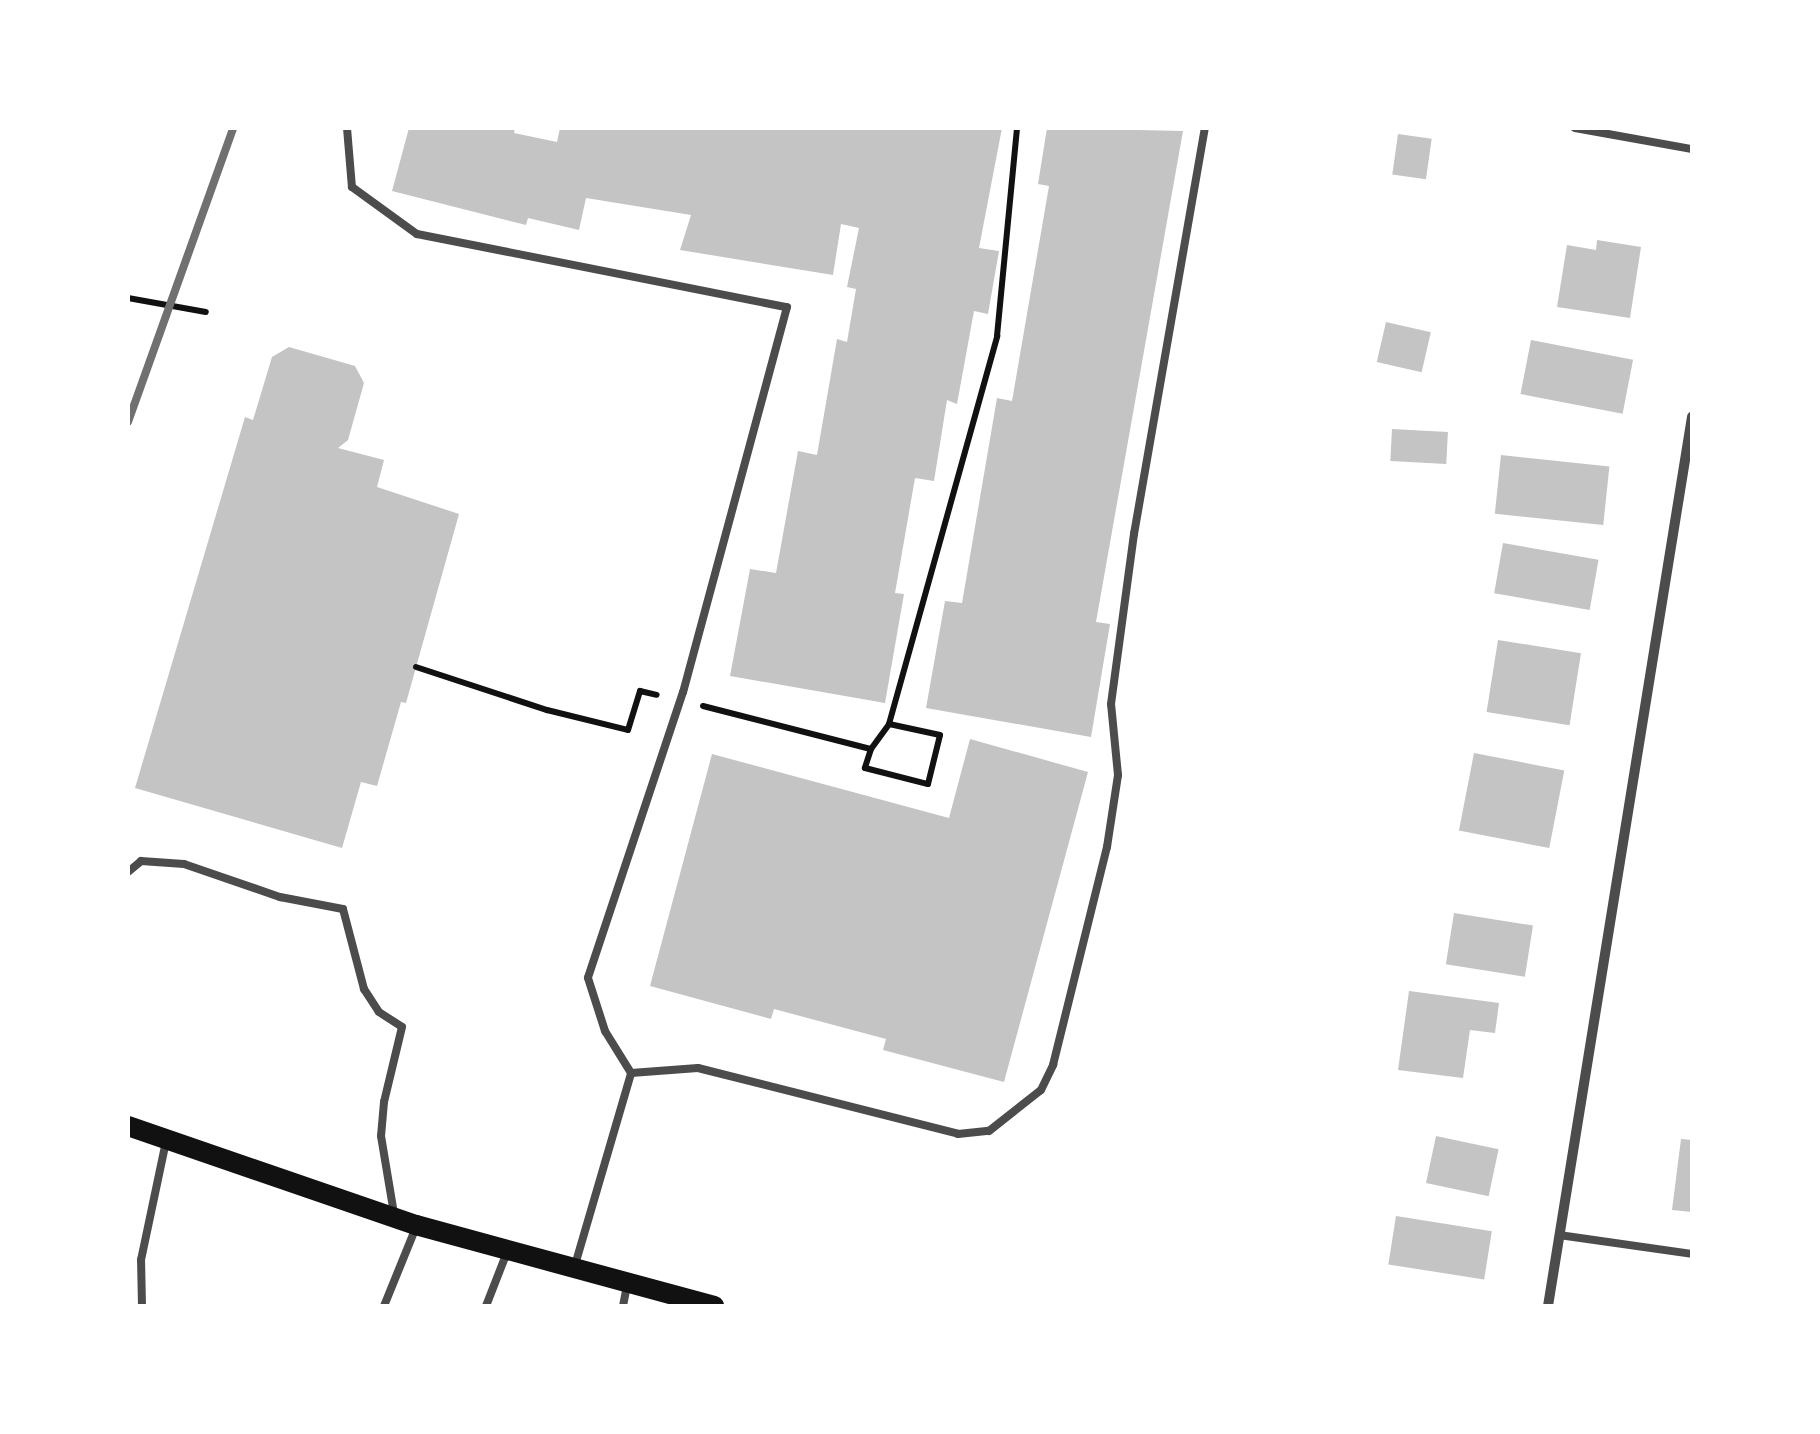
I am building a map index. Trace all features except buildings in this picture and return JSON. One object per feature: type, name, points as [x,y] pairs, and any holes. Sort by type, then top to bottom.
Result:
[{"type":"main road","points":[[128,1126],[416,1225],[714,1306]]},
{"type":"street","points":[[1548,1306],[1692,417]]},
{"type":"lane","points":[[347,128],[352,187],[417,234],[787,307],[680,701],[588,978],[605,1031],[631,1072],[574,1269]]},
{"type":"lane","points":[[631,1072],[698,1068],[958,1134],[990,1131],[1040,1090],[1052,1065],[1107,847],[1118,776],[1111,704],[1134,534],[1205,128]]},
{"type":"lane","points":[[1575,128],[1692,149]]},
{"type":"lane","points":[[128,872],[141,861],[184,864],[280,897],[343,909],[364,988],[380,1012],[402,1027],[384,1102],[382,1136],[395,1218]]},
{"type":"lane","points":[[142,1306],[141,1260],[166,1141]]},
{"type":"lane","points":[[384,1306],[416,1225]]},
{"type":"lane","points":[[1559,1235],[1692,1254]]},
{"type":"lane","points":[[486,1306],[507,1252]]},
{"type":"lane","points":[[624,1306],[628,1284]]},
{"type":"path","points":[[889,724],[940,735],[928,784],[865,768],[871,749],[889,724],[997,336],[1017,128]]},
{"type":"path","points":[[128,298],[206,312]]},
{"type":"path","points":[[416,668],[547,710],[628,730],[640,691],[871,749]]},
{"type":"railway","points":[[128,422],[233,128]]}]
